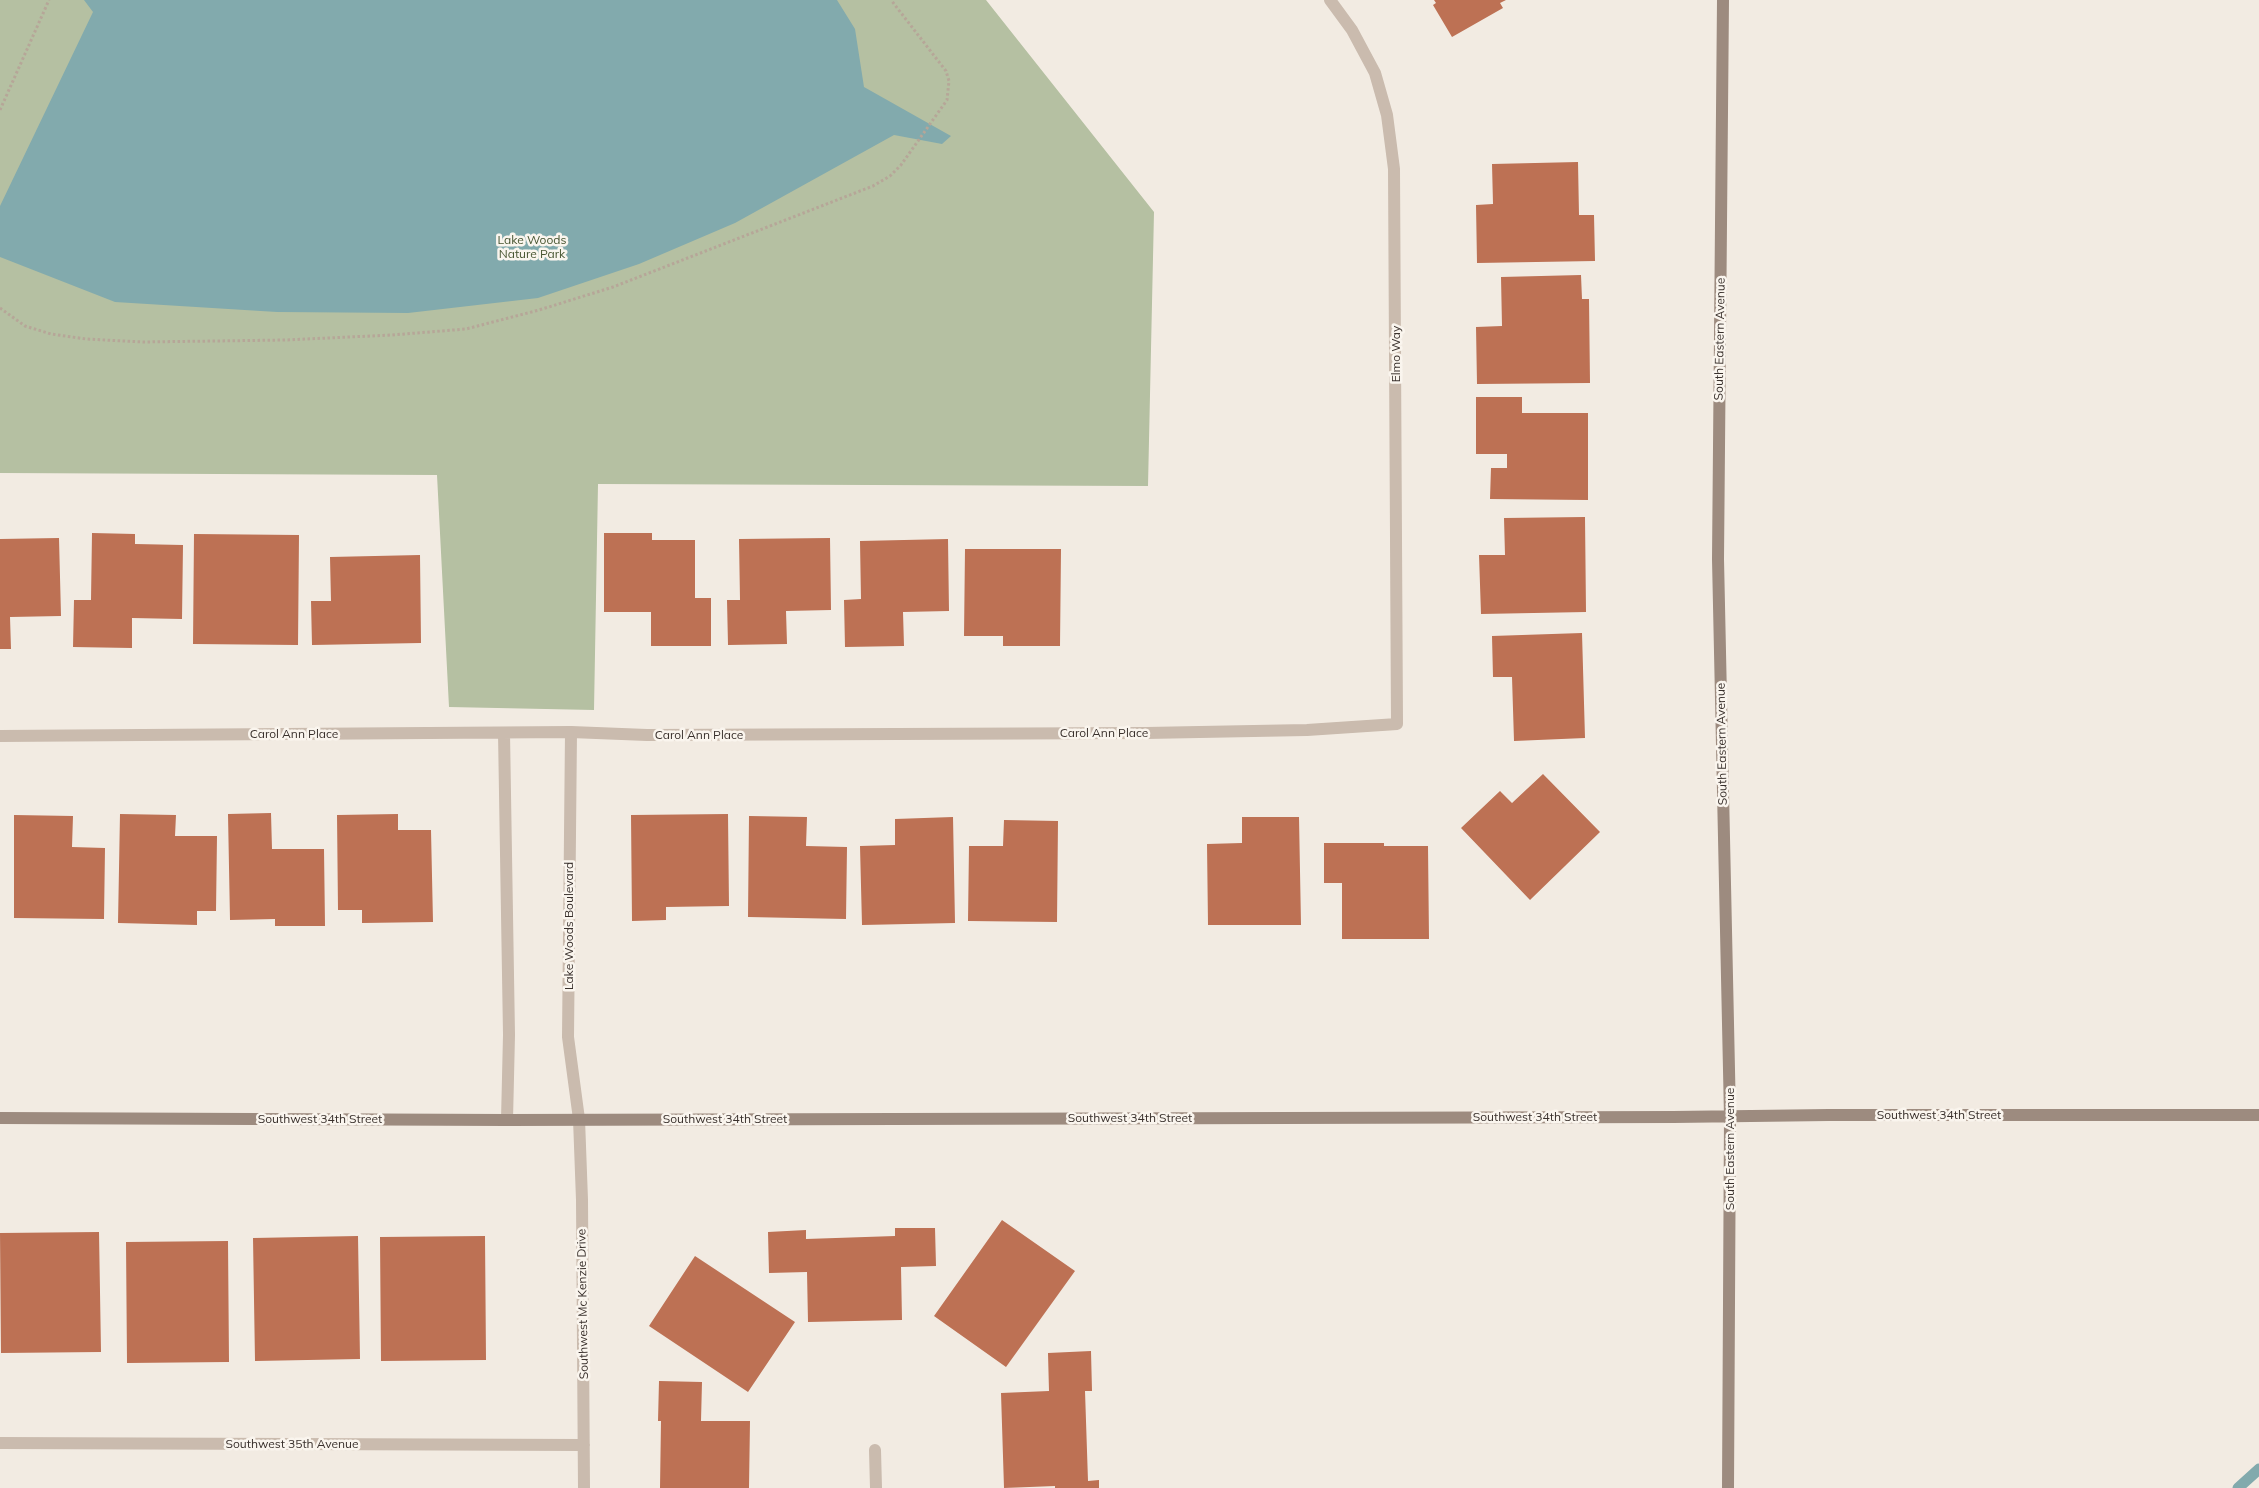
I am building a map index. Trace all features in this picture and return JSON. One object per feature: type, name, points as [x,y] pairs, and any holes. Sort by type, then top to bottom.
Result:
[{"type":"street","name":"Elmo Way","points":[[1330,0],[1352,30],[1375,73],[1387,115],[1394,170],[1397,724]]},
{"type":"street","name":"South Eastern Avenue","points":[[1723,0],[1718,559],[1730,1116],[1728,1488]]},
{"type":"street","name":"Carol Ann Place","points":[[0,736],[571,732],[647,735],[1146,733],[1306,730],[1397,724]]},
{"type":"street","name":"Lake Woods Boulevard","points":[[571,732],[568,1037],[578,1119]]},
{"type":"street","points":[[504,733],[509,1035],[507,1120]]},
{"type":"street","name":"Southwest 34th Street","points":[[0,1118],[507,1120],[1730,1116],[1829,1114],[2259,1115]]},
{"type":"street","name":"Southwest Mc Kenzie Drive","points":[[578,1119],[582,1200],[584,1488]]},
{"type":"street","name":"Southwest 35th Avenue","points":[[0,1443],[584,1445]]},
{"type":"street","points":[[875,1450],[876,1488]]},
{"type":"path","points":[[0,110],[49,0]]},
{"type":"path","points":[[0,308],[25,326],[51,334],[86,339],[143,342],[285,340],[392,336],[466,329],[539,310],[613,287],[819,208],[873,186],[890,176],[914,149],[947,100],[948,81],[946,71],[891,0]]},
{"type":"green space","name":"Lake Woods Nature Park","points":[[0,0],[986,0],[1154,212],[1148,486],[598,484],[594,710],[449,707],[437,475],[0,473]]},
{"type":"water","points":[[84,0],[837,0],[855,29],[864,87],[951,136],[942,144],[894,135],[735,223],[639,264],[538,298],[408,313],[277,312],[115,302],[0,257],[0,206],[93,12]]},
{"type":"building","points":[[1434,0],[1506,0],[1500,3],[1503,8],[1452,37],[1433,5],[1436,3]]},
{"type":"building","points":[[1578,162],[1579,215],[1594,215],[1595,261],[1477,263],[1476,205],[1493,204],[1492,164]]},
{"type":"building","points":[[1581,275],[1582,299],[1589,299],[1590,383],[1477,384],[1476,327],[1502,326],[1501,277]]},
{"type":"building","points":[[1476,397],[1522,397],[1522,413],[1588,413],[1588,500],[1490,499],[1491,468],[1507,468],[1507,454],[1476,454]]},
{"type":"building","points":[[1585,517],[1586,612],[1481,614],[1479,555],[1505,555],[1504,518]]},
{"type":"building","points":[[92,533],[135,534],[135,544],[183,545],[182,619],[132,618],[132,648],[73,647],[74,600],[91,600]]},
{"type":"building","points":[[604,533],[652,533],[652,540],[695,540],[695,598],[711,598],[711,646],[651,646],[651,612],[604,612]]},
{"type":"building","points":[[194,534],[299,535],[298,645],[193,644]]},
{"type":"building","points":[[59,538],[61,616],[10,617],[11,649],[0,649],[0,539]]},
{"type":"building","points":[[830,538],[831,610],[786,611],[787,644],[728,645],[727,600],[740,600],[739,539]]},
{"type":"building","points":[[948,539],[949,611],[903,612],[904,646],[845,647],[844,600],[861,599],[860,541]]},
{"type":"building","points":[[965,549],[1061,549],[1060,646],[1003,646],[1003,636],[964,636]]},
{"type":"building","points":[[420,555],[421,643],[312,645],[311,601],[331,601],[330,557]]},
{"type":"building","points":[[1582,633],[1585,738],[1514,741],[1512,677],[1493,677],[1492,636]]},
{"type":"building","points":[[1543,774],[1600,832],[1530,900],[1461,828],[1500,791],[1512,803]]},
{"type":"building","points":[[271,813],[272,849],[324,849],[325,926],[275,926],[275,919],[230,920],[228,814]]},
{"type":"building","points":[[120,814],[176,815],[175,836],[217,836],[216,911],[197,911],[197,925],[118,923]]},
{"type":"building","points":[[398,814],[398,830],[431,830],[433,922],[362,923],[362,910],[338,910],[337,815]]},
{"type":"building","points":[[728,814],[729,906],[666,907],[666,920],[632,921],[631,815]]},
{"type":"building","points":[[14,815],[73,816],[72,847],[105,848],[104,919],[14,918]]},
{"type":"building","points":[[749,816],[807,817],[806,846],[847,847],[846,919],[748,917]]},
{"type":"building","points":[[953,817],[955,923],[862,925],[860,846],[895,845],[895,819]]},
{"type":"building","points":[[1242,817],[1299,817],[1301,925],[1208,925],[1207,844],[1242,843]]},
{"type":"building","points":[[1004,820],[1058,821],[1057,922],[968,921],[969,846],[1003,846]]},
{"type":"building","points":[[1324,843],[1384,843],[1384,846],[1428,846],[1429,939],[1342,939],[1342,883],[1324,883]]},
{"type":"building","points":[[1002,1220],[1075,1271],[1006,1367],[934,1316]]},
{"type":"building","points":[[895,1228],[935,1228],[936,1266],[901,1267],[902,1320],[808,1322],[807,1272],[769,1273],[768,1232],[806,1230],[806,1239],[895,1236]]},
{"type":"building","points":[[99,1232],[101,1352],[1,1353],[0,1233]]},
{"type":"building","points":[[358,1236],[360,1359],[255,1361],[253,1238]]},
{"type":"building","points":[[485,1236],[486,1360],[381,1361],[380,1237]]},
{"type":"building","points":[[228,1241],[229,1362],[127,1363],[126,1242]]},
{"type":"building","points":[[695,1256],[795,1322],[748,1392],[649,1326]]},
{"type":"building","points":[[1091,1351],[1092,1391],[1085,1391],[1088,1481],[1099,1480],[1099,1488],[1055,1488],[1055,1486],[1004,1488],[1001,1393],[1049,1391],[1048,1353]]},
{"type":"building","points":[[659,1381],[702,1382],[701,1421],[750,1421],[749,1488],[660,1488],[661,1421],[658,1421]]},
{"type":"waterway","points":[[2238,1488],[2259,1469]]}]
